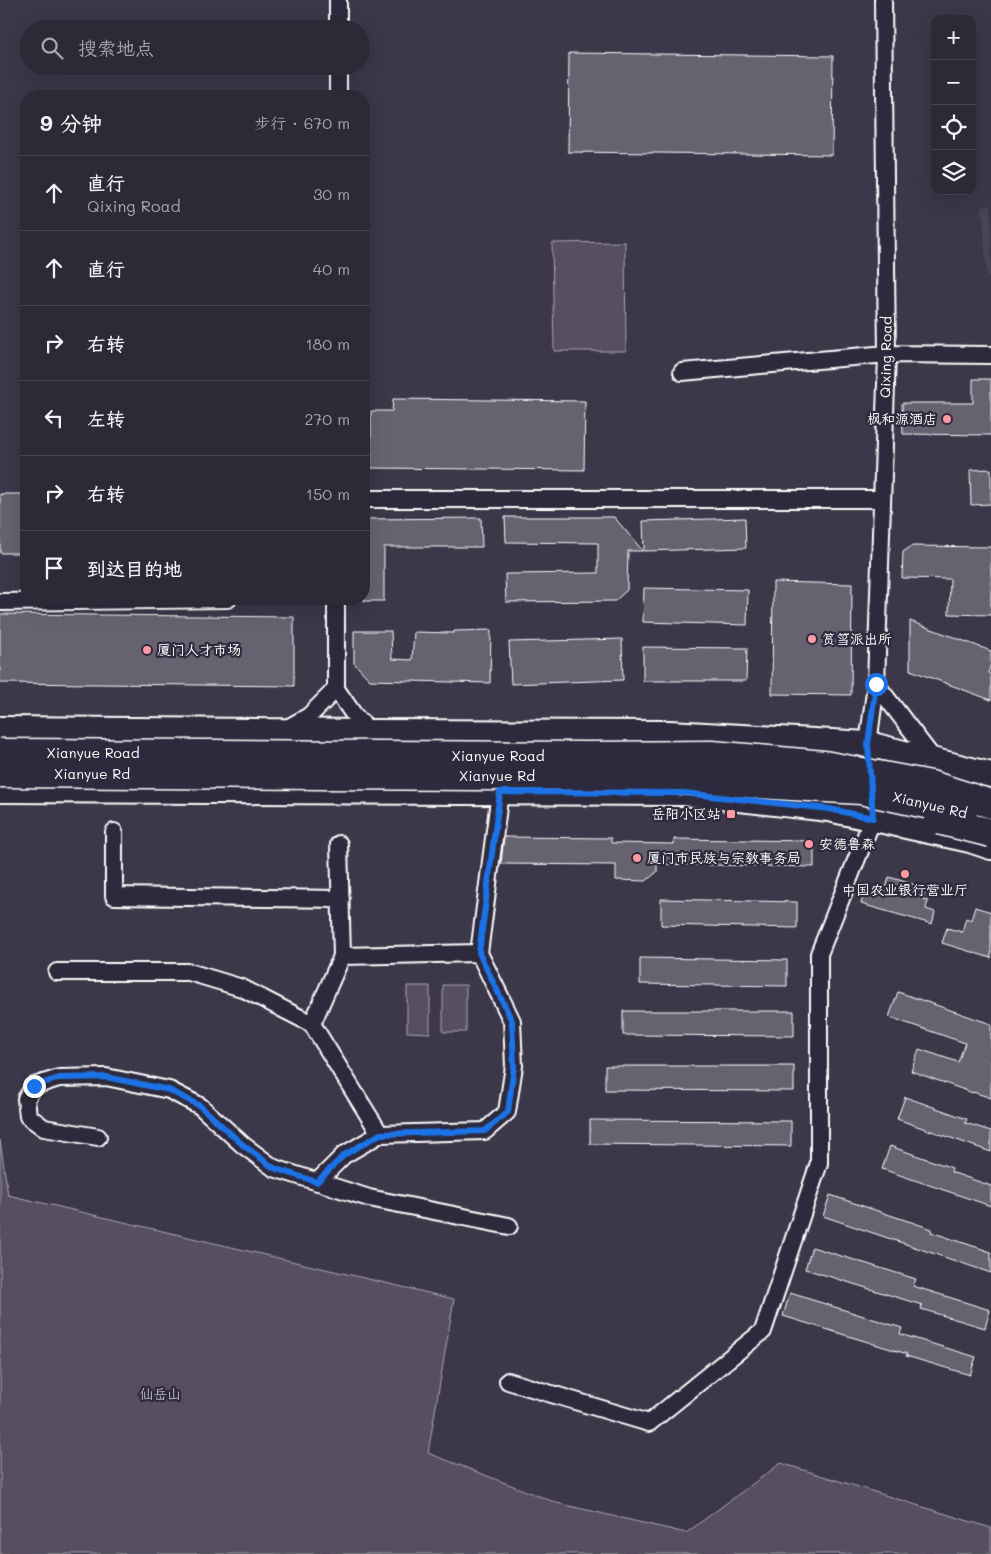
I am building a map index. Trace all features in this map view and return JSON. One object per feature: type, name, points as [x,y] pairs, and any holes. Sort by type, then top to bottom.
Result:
[{"type":"highway","name":"Xianyue Road","points":[[0,753],[579,756],[712,754],[824,765],[931,785],[991,804]]},
{"type":"highway","name":"Xianyue Rd","points":[[0,773],[630,777],[861,790],[955,810],[991,820]]},
{"type":"highway","points":[[750,784],[902,811],[991,833]]},
{"type":"main road","points":[[0,729],[669,733],[868,744],[991,774]]},
{"type":"main road","points":[[0,790],[684,793],[829,809],[970,840],[991,847]]},
{"type":"street","points":[[338,0],[338,20]]},
{"type":"street","name":"Qixing Road","points":[[873,818],[868,744],[876,684],[887,354],[883,0]]},
{"type":"street","points":[[338,75],[338,90]]},
{"type":"street","points":[[682,372],[887,354],[991,355]]},
{"type":"street","points":[[370,499],[882,499]]},
{"type":"street","points":[[0,602],[20,602]]},
{"type":"street","points":[[336,605],[336,689],[354,715],[370,732]]},
{"type":"street","points":[[876,684],[935,761]]},
{"type":"street","points":[[281,732],[309,716],[336,689]]},
{"type":"street","points":[[317,1182],[344,1155],[380,1134],[485,1131],[508,1112],[514,1066],[512,1021],[479,953],[500,792]]},
{"type":"street","points":[[508,1381],[649,1423],[763,1332],[819,1163],[819,954],[873,818]]},
{"type":"street","points":[[114,832],[114,896],[341,899]]},
{"type":"street","points":[[312,1024],[342,956],[339,844]]},
{"type":"street","points":[[342,956],[479,953]]},
{"type":"street","points":[[57,972],[189,972],[242,988],[312,1024],[380,1134]]},
{"type":"street","points":[[98,1137],[44,1128],[28,1116],[26,1099],[34,1086],[59,1078],[106,1077],[169,1090],[200,1106],[243,1145],[274,1168],[369,1198],[509,1226]]},
{"type":"shaded area","points":[[991,205],[991,277],[987,277],[982,206]]},
{"type":"green space","points":[[625,242],[626,351],[554,351],[552,243]]},
{"type":"green space","points":[[443,985],[466,985],[466,1032],[443,1032]]},
{"type":"green space","points":[[407,986],[430,986],[430,1033],[407,1032]]},
{"type":"green space","name":"仙岳山","points":[[0,1140],[8,1195],[454,1299],[428,1453],[557,1503],[686,1533],[781,1463],[991,1528],[991,1554],[0,1554]]},
{"type":"building","points":[[569,53],[833,56],[832,155],[568,152]]},
{"type":"building","name":"枫和源酒店","points":[[973,379],[991,379],[991,435],[903,434],[902,403],[973,403]]},
{"type":"building","points":[[393,399],[585,401],[584,470],[371,468],[371,411],[392,411]]},
{"type":"building","points":[[991,469],[991,504],[971,505],[970,470]]},
{"type":"building","points":[[0,494],[20,494],[20,553],[0,553]]},
{"type":"building","points":[[505,517],[614,517],[643,551],[628,551],[627,590],[615,601],[506,602],[505,574],[598,573],[598,543],[506,542]]},
{"type":"building","points":[[481,518],[482,547],[384,547],[384,601],[370,601],[370,519]]},
{"type":"building","points":[[745,518],[746,548],[644,551],[643,521]]},
{"type":"building","points":[[912,546],[991,547],[991,615],[949,614],[950,579],[902,578],[903,552]]},
{"type":"building","name":"筼筜派出所","points":[[773,582],[852,584],[851,695],[772,694]]},
{"type":"building","points":[[644,588],[748,590],[747,625],[643,622]]},
{"type":"building","name":"厦门人才市场","points":[[0,614],[294,617],[294,686],[0,683]]},
{"type":"building","points":[[910,621],[991,651],[991,664],[988,673],[991,675],[991,700],[910,670]]},
{"type":"building","points":[[491,630],[490,683],[370,680],[354,663],[354,631],[391,631],[392,659],[412,660],[414,632],[454,633],[454,631]]},
{"type":"building","points":[[622,639],[623,680],[511,684],[509,642]]},
{"type":"building","points":[[643,647],[747,648],[746,681],[643,681]]},
{"type":"building","points":[[504,837],[611,838],[611,843],[674,844],[674,839],[814,841],[814,867],[657,864],[657,872],[646,881],[616,880],[616,865],[501,864]]},
{"type":"building","points":[[889,877],[926,888],[923,899],[928,901],[926,909],[935,912],[932,924],[861,904],[865,889],[875,892],[877,886],[886,888]]},
{"type":"building","points":[[661,899],[797,902],[797,928],[661,925]]},
{"type":"building","points":[[975,907],[991,912],[991,958],[942,943],[947,928],[962,932],[966,918],[971,920]]},
{"type":"building","points":[[640,958],[787,960],[787,986],[640,984]]},
{"type":"building","points":[[898,992],[991,1024],[991,1098],[911,1071],[919,1049],[958,1062],[965,1043],[889,1017]]},
{"type":"building","points":[[623,1011],[794,1011],[794,1036],[623,1035]]},
{"type":"building","points":[[605,1066],[794,1066],[794,1091],[605,1090]]},
{"type":"building","points":[[905,1097],[967,1119],[965,1123],[991,1131],[991,1152],[897,1119]]},
{"type":"building","points":[[590,1120],[791,1121],[791,1146],[590,1144]]},
{"type":"building","points":[[890,1146],[952,1168],[951,1172],[991,1186],[991,1206],[882,1169]]},
{"type":"building","points":[[830,1195],[932,1229],[931,1232],[991,1252],[991,1273],[823,1216]]},
{"type":"building","points":[[812,1247],[916,1279],[913,1286],[990,1310],[985,1328],[921,1309],[922,1305],[805,1269]]},
{"type":"building","points":[[790,1293],[902,1328],[900,1334],[976,1357],[970,1375],[783,1316]]},
{"type":"place","name":"枫和源酒店","points":[[947,419]]},
{"type":"place","name":"筼筜派出所","points":[[812,639]]},
{"type":"place","name":"厦门人才市场","points":[[147,650]]},
{"type":"place","name":"岳阳小区站","points":[[731,814]]},
{"type":"place","name":"安德鲁森","points":[[809,844]]},
{"type":"place","name":"厦门市民族与宗教事务局","points":[[637,858]]},
{"type":"place","name":"中国农业银行营业厅","points":[[905,874]]},
{"type":"route","points":[[34,1086],[59,1078],[106,1077],[169,1090],[200,1106],[243,1145],[274,1168],[317,1182],[344,1155],[380,1134],[485,1131],[508,1112],[514,1066],[512,1021],[479,953],[500,792],[684,793],[829,809],[873,818],[868,744],[876,684]]}]
